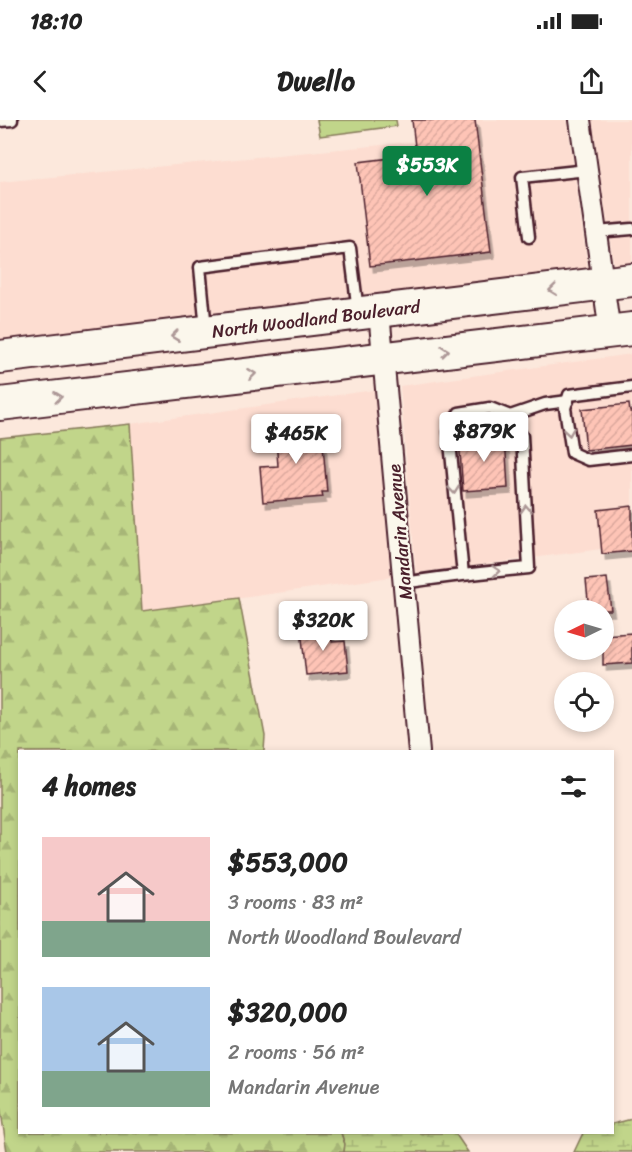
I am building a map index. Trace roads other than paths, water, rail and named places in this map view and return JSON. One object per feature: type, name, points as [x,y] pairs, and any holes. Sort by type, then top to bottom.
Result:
[{"type":"main road","name":"North Woodland Boulevard","points":[[0,357],[618,282]]},
{"type":"main road","points":[[0,404],[621,331]]},
{"type":"street","points":[[580,120],[596,232],[618,282],[621,331]]},
{"type":"street","name":"Mandarin Avenue","points":[[369,313],[384,358],[419,750]]},
{"type":"lane","points":[[0,121],[12,120]]},
{"type":"lane","points":[[529,237],[522,177],[587,170]]},
{"type":"lane","points":[[596,232],[632,229]]},
{"type":"lane","points":[[206,332],[200,267],[339,249],[350,248],[369,313]]},
{"type":"lane","points":[[632,387],[569,395],[565,408],[572,453],[588,460],[632,455]]},
{"type":"lane","points":[[510,416],[545,404],[568,401]]},
{"type":"lane","points":[[404,583],[529,568],[522,436],[510,416],[490,408],[459,412],[448,432],[463,575]]}]
